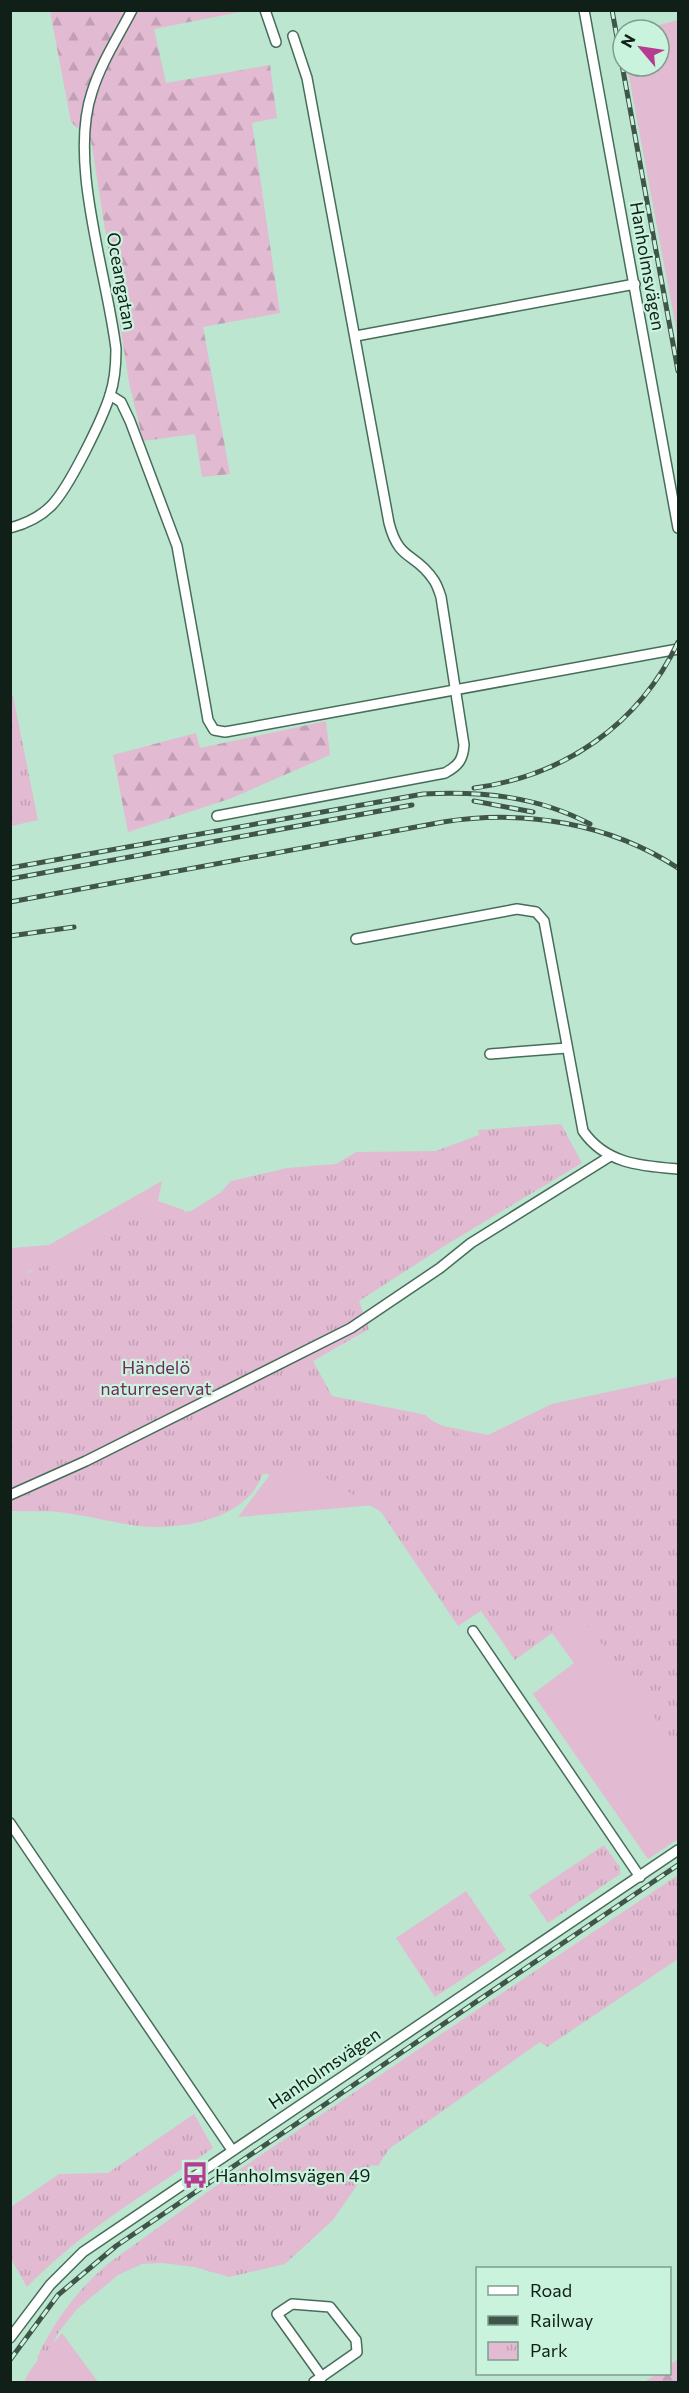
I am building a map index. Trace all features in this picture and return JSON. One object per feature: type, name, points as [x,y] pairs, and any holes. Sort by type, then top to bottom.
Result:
[{"type":"street","name":"Oceangatan","points":[[10,528],[25,524],[51,506],[63,491],[110,395],[116,370],[116,348],[83,149],[91,94],[102,65],[132,10]]},
{"type":"street","points":[[265,10],[276,42]]},
{"type":"street","name":"Hanholmsvägen","points":[[584,10],[678,528]]},
{"type":"street","points":[[217,816],[445,773],[456,767],[463,756],[465,745],[441,597],[433,578],[400,550],[393,540],[307,78],[293,36]]},
{"type":"street","points":[[356,336],[635,284]]},
{"type":"street","points":[[110,395],[121,402],[130,421],[177,546],[206,710],[214,730],[225,732],[678,649]]},
{"type":"street","points":[[356,939],[517,909],[536,912],[544,921],[583,1131],[590,1141],[609,1156],[637,1165],[678,1169]]},
{"type":"street","points":[[490,1054],[567,1048]]},
{"type":"street","points":[[10,1495],[86,1461],[351,1328],[440,1268],[471,1243],[609,1156]]},
{"type":"street","points":[[473,1631],[640,1877]]},
{"type":"street","points":[[10,1823],[232,2150]]},
{"type":"street","name":"Hanholmsvägen","points":[[10,2338],[50,2285],[83,2252],[678,1850]]},
{"type":"street","points":[[292,2304],[330,2307],[356,2340],[357,2352],[318,2380],[277,2314],[292,2304]]},
{"type":"green space","points":[[50,11],[245,11],[154,29],[166,83],[270,65],[277,118],[252,123],[280,313],[203,327],[230,474],[202,477],[195,434],[143,441],[129,382],[91,140],[71,122]]},
{"type":"green space","points":[[678,20],[678,339],[629,78],[671,78],[671,22]]},
{"type":"green space","points":[[13,696],[38,820],[11,826],[10,697]]},
{"type":"green space","points":[[326,721],[330,755],[232,798],[128,832],[113,755],[196,733],[200,748]]},
{"type":"green space","name":"Händelö naturreservat","points":[[561,1124],[582,1163],[449,1243],[359,1301],[369,1329],[313,1361],[332,1396],[426,1415],[431,1420],[494,1452],[552,1412],[678,1378],[678,1753],[630,1680],[578,1614],[515,1660],[481,1611],[458,1626],[381,1512],[312,1469],[289,1468],[262,1475],[245,1500],[233,1509],[219,1516],[188,1524],[145,1527],[59,1512],[11,1511],[11,1292],[31,1271],[107,1241],[128,1222],[148,1215],[191,1211],[220,1193],[231,1181],[287,1168],[336,1164],[356,1152],[436,1151],[479,1135],[478,1130]]},
{"type":"green space","points":[[162,1181],[158,1201],[184,1210],[191,1242],[96,1265],[30,1270],[11,1306],[11,1248],[49,1245]]},
{"type":"green space","points":[[678,1377],[678,1839],[648,1859],[533,1694],[574,1663],[533,1607],[482,1606],[387,1504],[238,1517],[269,1476],[259,1446],[10,1396],[325,1402],[488,1435],[552,1404]]},
{"type":"green space","points":[[604,1845],[619,1866],[620,1874],[548,1923],[529,1895]]},
{"type":"green space","points":[[678,1875],[678,1959],[547,2047],[540,2042],[389,2149],[378,2166],[371,2165],[333,2220],[285,2264],[229,2277],[195,2267],[162,2263],[142,2264],[118,2275],[77,2309],[58,2333],[43,2365],[37,2358],[51,2331],[68,2306],[109,2263],[224,2180]]},
{"type":"green space","points":[[466,1891],[506,1950],[435,1997],[396,1938]]},
{"type":"green space","points":[[194,2114],[213,2148],[93,2230],[27,2287],[11,2259],[11,2207],[59,2174],[108,2173]]},
{"type":"green space","points":[[62,2333],[98,2382],[24,2382],[36,2363]]},
{"type":"green space","points":[[678,2359],[678,2382],[644,2382],[655,2375],[671,2375],[671,2364]]},
{"type":"railway","points":[[612,10],[678,371]]},
{"type":"railway","points":[[474,788],[507,782],[538,772],[595,742],[620,722],[642,698],[662,672],[678,642]]},
{"type":"railway","points":[[10,868],[423,794],[467,793],[509,797],[550,807],[590,824]]},
{"type":"railway","points":[[474,801],[533,812]]},
{"type":"railway","points":[[10,879],[412,805]]},
{"type":"railway","points":[[10,902],[474,818],[535,819],[595,830],[624,840],[678,868]]},
{"type":"railway","points":[[10,936],[74,927]]},
{"type":"railway","points":[[10,2360],[58,2295],[116,2246],[678,1865]]},
{"type":"place","name":"Hanholmsvägen 49","points":[[195,2175]]}]
